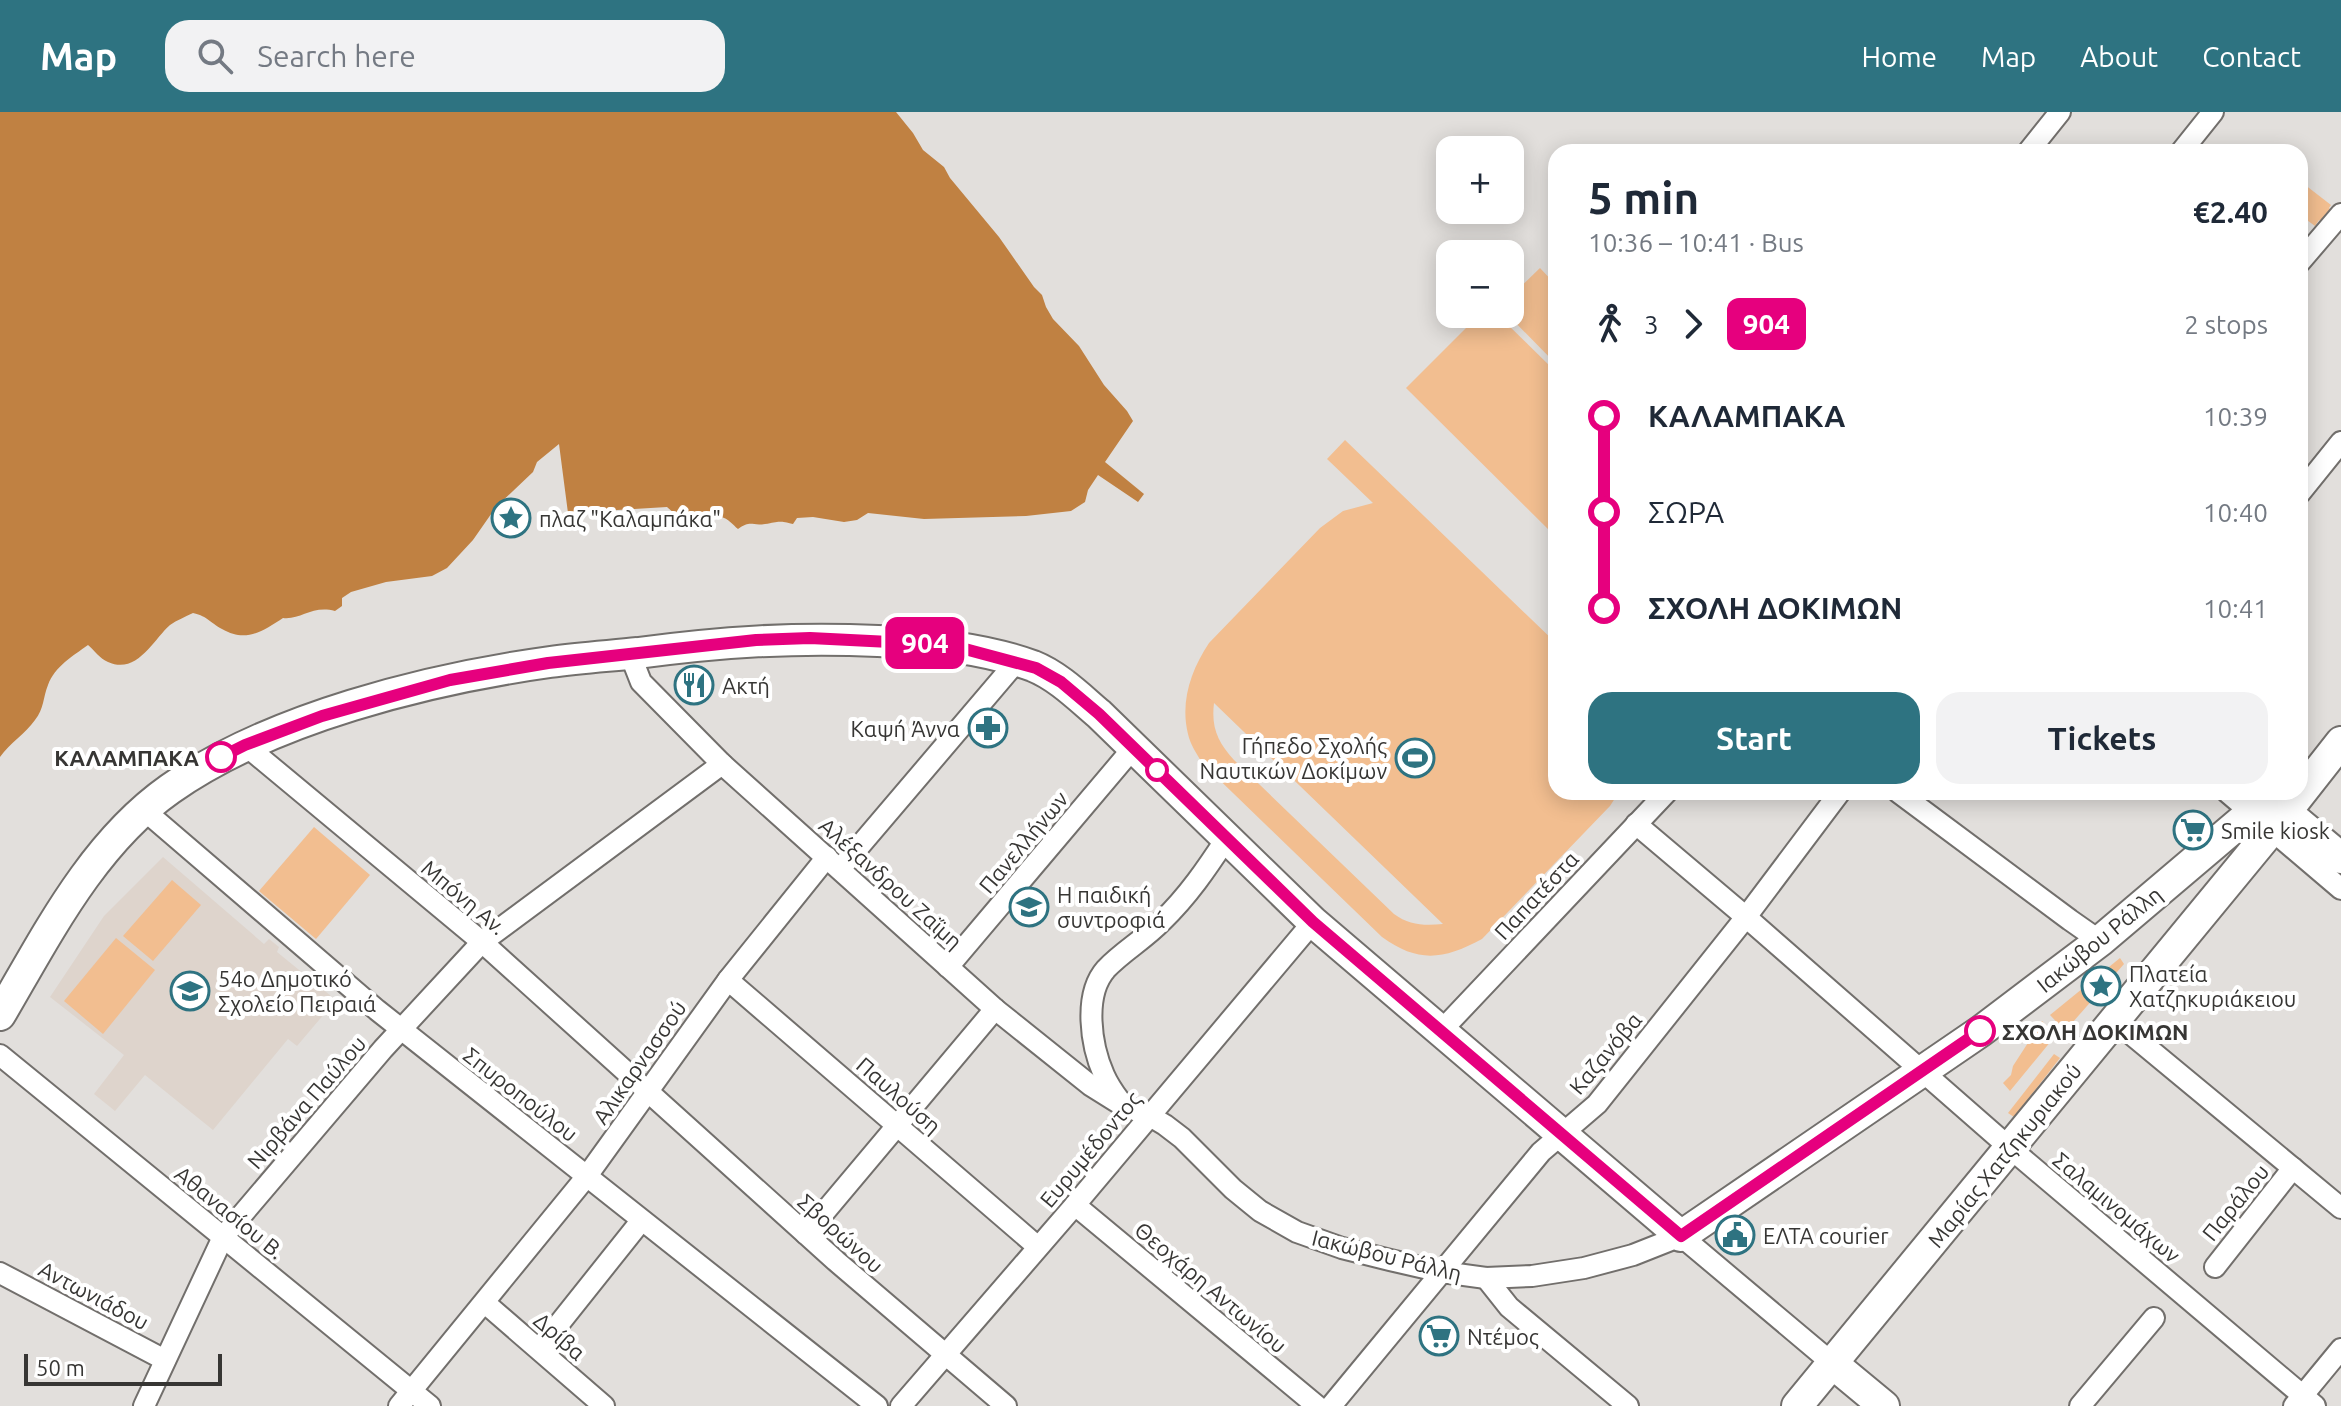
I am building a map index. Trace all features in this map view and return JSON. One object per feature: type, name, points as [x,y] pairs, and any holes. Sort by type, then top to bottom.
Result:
[{"type":"main road","points":[[0,1015],[70,896],[144,810],[169,790],[245,745],[334,712],[450,680],[548,663],[717,643],[810,638],[950,645],[1017,661],[1061,682],[1134,747],[1313,922],[1681,1236]]},
{"type":"main road","name":"Μαρίας Χατζηκυριακού","points":[[2308,773],[2341,742]]},
{"type":"main road","points":[[2267,812],[2341,858]]},
{"type":"main road","name":"Μαρίας Χατζηκυριακού","points":[[1797,1406],[2114,1020],[2267,812]]},
{"type":"main road","name":"Ιακώβου Ράλλη","points":[[1681,1236],[1981,1031],[2267,812]]},
{"type":"main road","points":[[1832,1363],[1884,1406]]},
{"type":"street","points":[[2034,144],[2060,112]]},
{"type":"street","points":[[2187,144],[2213,112]]},
{"type":"street","points":[[2308,253],[2341,214]]},
{"type":"street","points":[[2308,483],[2341,442]]},
{"type":"street","name":"Αλέξανδρου Ζαΐμη","points":[[630,654],[641,682],[722,764],[995,1009],[1090,1085],[1122,1105],[1150,1116]]},
{"type":"street","name":"Αλικαρνασσού","points":[[405,1398],[587,1176],[728,980],[1017,661]]},
{"type":"street","name":"Μπόνη Αν.","points":[[245,745],[482,942],[648,1091]]},
{"type":"street","name":"Πανελλήνων","points":[[948,967],[1134,747]]},
{"type":"street","name":"Νιρβάνα Παύλου","points":[[144,1406],[223,1237],[401,1029],[482,942],[722,764]]},
{"type":"street","name":"Παπατέστα","points":[[1441,1031],[1659,800]]},
{"type":"street","name":"Καζανόβα","points":[[1331,1406],[1541,1152],[1597,1104],[1746,917],[1834,800]]},
{"type":"street","points":[[1909,800],[2100,941]]},
{"type":"street","points":[[2243,800],[2267,812],[2341,889]]},
{"type":"street","name":"Σπυροπούλου","points":[[144,810],[401,1029],[877,1406]]},
{"type":"street","name":"Σαλαμινομάχων","points":[[1636,824],[2304,1403]]},
{"type":"street","points":[[1122,1105],[1104,1076],[1096,1054],[1092,1020],[1094,992],[1103,973],[1183,900],[1226,839]]},
{"type":"street","name":"Ευρυμέδοντος","points":[[901,1406],[1313,922]]},
{"type":"street","name":"Παυλούση","points":[[728,980],[1038,1247]]},
{"type":"street","points":[[806,1234],[995,1009]]},
{"type":"street","points":[[2114,1020],[2341,1208]]},
{"type":"street","name":"Αθανασίου Β.","points":[[0,1055],[223,1237],[405,1398],[430,1406]]},
{"type":"street","name":"Σβορώνου","points":[[648,1091],[943,1355],[1006,1406]]},
{"type":"street","name":"Ιακώβου Ράλλη","points":[[1150,1116],[1182,1138],[1251,1204],[1297,1232],[1342,1248],[1442,1272],[1486,1278],[1532,1276],[1584,1268],[1633,1255],[1681,1236]]},
{"type":"street","name":"Παράλου","points":[[2215,1267],[2293,1168]]},
{"type":"street","name":"Θεοχάρη Αντωνίου","points":[[1075,1205],[1317,1406]]},
{"type":"street","points":[[539,1349],[641,1221]]},
{"type":"street","points":[[1681,1236],[1832,1363]]},
{"type":"street","name":"Αντωνιάδου","points":[[0,1273],[165,1360]]},
{"type":"street","points":[[1486,1278],[1509,1307],[1628,1406]]},
{"type":"street","name":"Δρίβα","points":[[485,1303],[604,1406]]},
{"type":"street","points":[[2080,1406],[2154,1318]]},
{"type":"street","points":[[2304,1403],[2341,1349]]},
{"type":"shaded area","points":[[0,112],[896,112],[923,150],[944,167],[999,237],[1042,295],[1053,319],[1079,346],[1104,385],[1127,411],[1133,421],[1105,462],[1144,494],[1138,502],[1098,475],[1088,490],[1085,502],[1071,511],[1026,516],[924,519],[868,513],[857,520],[844,522],[797,518],[793,524],[749,524],[738,529],[721,517],[703,523],[692,522],[667,507],[568,513],[559,444],[537,462],[533,472],[496,507],[473,540],[447,568],[432,576],[386,582],[351,592],[342,598],[342,606],[335,611],[320,610],[283,618],[254,634],[231,633],[193,613],[170,625],[144,654],[128,664],[108,662],[88,645],[55,672],[38,716],[0,757]]},
{"type":"shaded area","points":[[2308,187],[2331,205],[2322,222],[2319,220],[2315,226],[2308,221]]},
{"type":"shaded area","points":[[1540,268],[1548,276],[1548,356],[1521,328],[1524,328],[1524,283]]},
{"type":"shaded area","points":[[1466,328],[1511,328],[1548,364],[1548,529],[1406,388]]},
{"type":"shaded area","name":"Γήπεδο Σχολής Ναυτικών Δοκίμων","points":[[1345,440],[1548,635],[1548,800],[1614,800],[1482,939],[1455,951],[1431,956],[1407,951],[1382,937],[1202,763],[1192,745],[1186,722],[1189,687],[1209,643],[1320,528],[1343,511],[1373,503],[1327,459]],"holes":[[[1214,703],[1443,924],[1417,924],[1394,914],[1234,760],[1217,734]]]},
{"type":"shaded area","points":[[314,827],[370,875],[316,939],[259,891]]},
{"type":"shaded area","name":"54ο Δημοτικό Σχολείο Πειραιά","points":[[163,857],[264,944],[269,939],[279,947],[277,952],[336,1000],[297,1046],[288,1039],[213,1130],[145,1075],[115,1111],[94,1094],[124,1055],[50,997],[104,916]]},
{"type":"shaded area","points":[[172,880],[201,905],[153,961],[123,936]]},
{"type":"shaded area","points":[[116,938],[155,970],[103,1034],[64,1001]]},
{"type":"shaded area","points":[[2120,958],[2124,964],[2065,1031],[2050,1015]]},
{"type":"shaded area","points":[[2042,1021],[2056,1035],[2010,1091],[2003,1083],[2011,1075],[2013,1066]]},
{"type":"shaded area","points":[[2054,1054],[2060,1058],[2014,1117],[2008,1113]]},
{"type":"bus line","name":"904","points":[[221,757],[245,745],[369,701],[450,680],[548,663],[703,645],[810,638],[950,645],[1017,661],[1061,682],[1099,714],[1313,922],[1681,1236],[1980,1031]]},
{"type":"place","name":"πλαζ \"Καλαμπάκα\"","points":[[511,518]]},
{"type":"place","name":"Ακτή","points":[[694,685]]},
{"type":"place","name":"Καψή Άννα","points":[[988,728]]},
{"type":"place","name":"ΚΑΛΑΜΠΑΚΑ","points":[[221,757]]},
{"type":"place","name":"Γήπεδο Σχολής Ναυτικών Δοκίμων","points":[[1415,758]]},
{"type":"place","name":"Smile kiosk","points":[[2193,830]]},
{"type":"place","name":"Η παιδική συντροφιά","points":[[1029,907]]},
{"type":"place","name":"Πλατεία Χατζηκυριάκειου","points":[[2101,986]]},
{"type":"place","name":"54ο Δημοτικό Σχολείο Πειραιά","points":[[190,991]]},
{"type":"place","name":"ΣΧΟΛΗ ΔΟΚΙΜΩΝ","points":[[1980,1031]]},
{"type":"place","name":"ΕΛΤΑ courier","points":[[1735,1235]]},
{"type":"place","name":"Ντέμος","points":[[1439,1336]]}]
